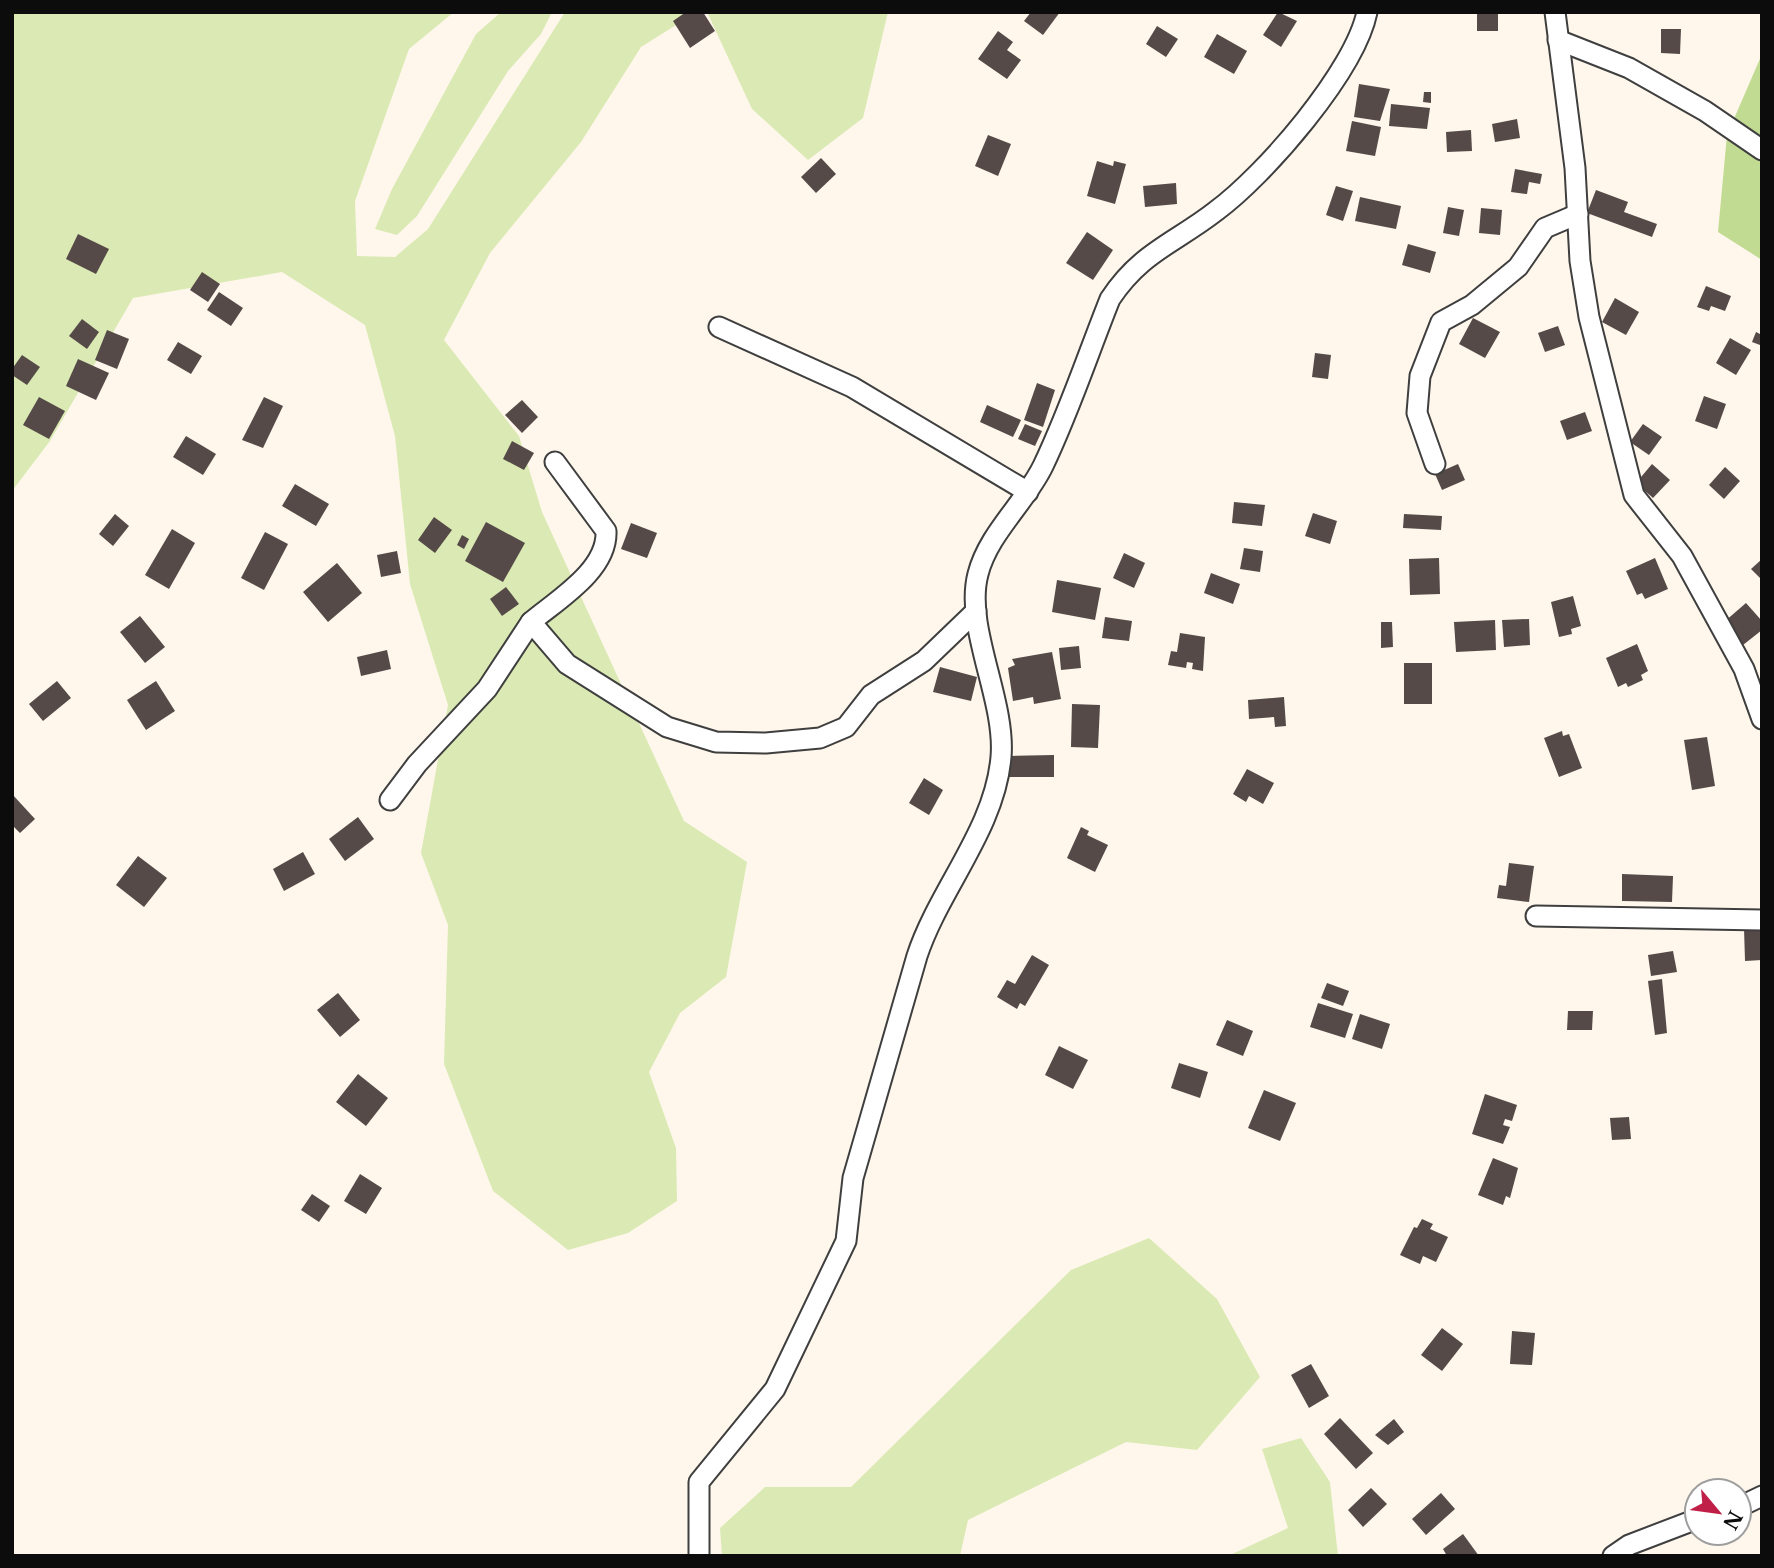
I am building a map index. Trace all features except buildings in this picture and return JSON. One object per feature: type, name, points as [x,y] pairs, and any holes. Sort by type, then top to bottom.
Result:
[{"type":"street","points":[[699,1556],[699,1482],[775,1389],[846,1241],[853,1178],[926,930],[988,810],[997,781],[1001,756],[1000,727],[976,611],[975,590],[981,565],[1043,467],[1110,299],[1124,277],[1161,245],[1198,225],[1230,201],[1286,142],[1341,68],[1361,32],[1367,12]]},
{"type":"street","points":[[1555,12],[1578,214],[1580,261],[1589,317],[1633,495],[1682,556],[1744,668],[1762,719]]},
{"type":"street","points":[[1558,40],[1629,68],[1705,111],[1762,150]]},
{"type":"street","points":[[1435,464],[1417,413],[1420,376],[1441,322],[1472,305],[1518,267],[1545,228],[1578,214]]},
{"type":"street","points":[[719,327],[852,387],[1028,492]]},
{"type":"street","points":[[390,800],[417,764],[486,689],[531,622],[591,569],[607,539],[606,531],[555,462]]},
{"type":"street","points":[[531,622],[567,664],[667,727],[682,734],[716,742],[766,743],[820,738],[846,727],[871,695],[925,661],[976,611]]},
{"type":"street","points":[[1536,916],[1762,920]]},
{"type":"street","points":[[1613,1556],[1629,1545],[1683,1524]]},
{"type":"green space","points":[[12,12],[454,12],[409,49],[355,201],[357,256],[395,257],[428,229],[565,12],[697,12],[641,47],[581,142],[490,253],[444,340],[519,436],[542,512],[684,821],[747,862],[726,977],[680,1013],[649,1072],[676,1148],[677,1201],[628,1233],[568,1250],[493,1191],[444,1064],[448,925],[421,853],[448,705],[410,584],[395,436],[365,325],[282,272],[133,298],[50,441],[12,491]]},
{"type":"green space","points":[[501,12],[552,12],[541,34],[508,71],[417,216],[397,235],[375,229],[392,189],[476,34]]},
{"type":"green space","points":[[707,12],[888,12],[863,118],[808,160],[752,109]]},
{"type":"green space","points":[[1762,54],[1762,260],[1718,232],[1727,135]]},
{"type":"green space","points":[[1149,1238],[1217,1299],[1260,1377],[1197,1450],[1126,1442],[968,1520],[960,1556],[722,1556],[720,1528],[765,1487],[851,1487],[1071,1270]]},
{"type":"green space","points":[[1301,1438],[1330,1482],[1338,1556],[1228,1556],[1288,1528],[1262,1449]]}]
